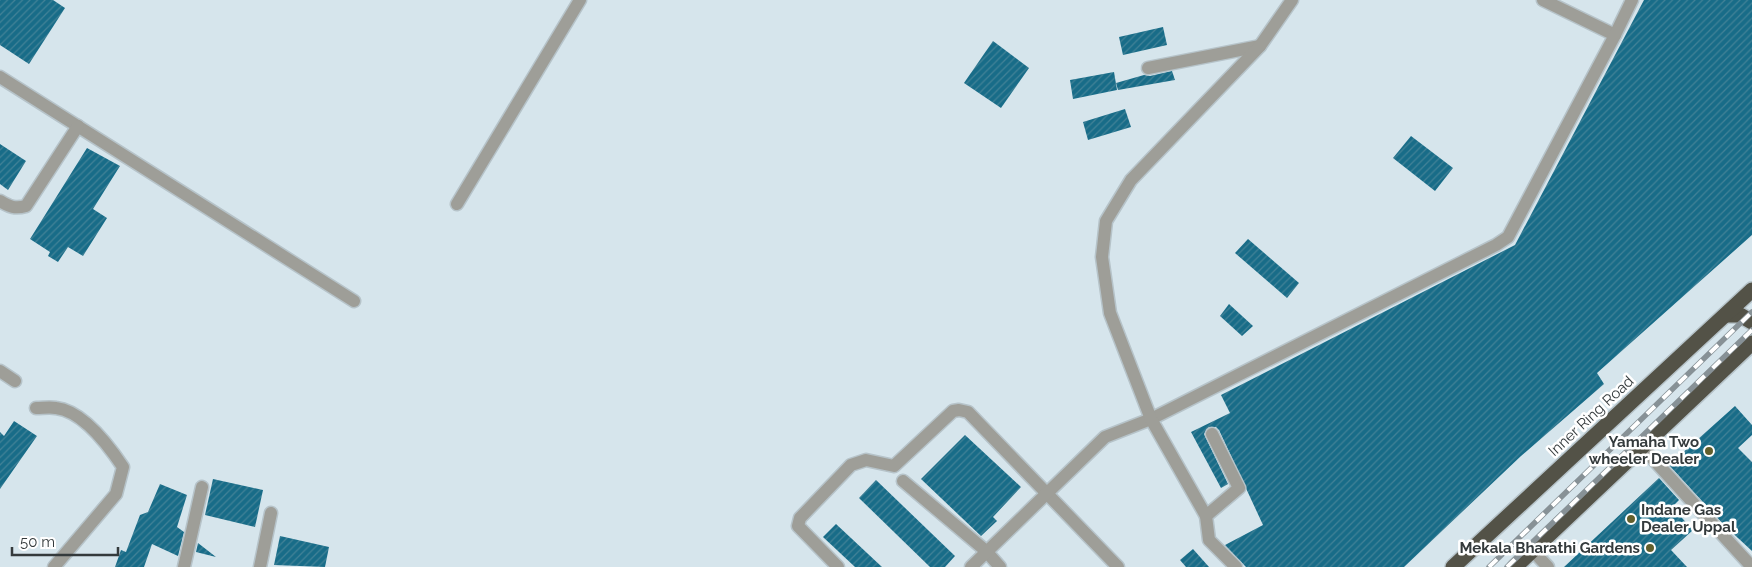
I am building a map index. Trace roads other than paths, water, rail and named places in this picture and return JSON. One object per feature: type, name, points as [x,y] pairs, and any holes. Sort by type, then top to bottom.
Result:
[{"type":"highway","name":"Inner Ring Road","points":[[1454,567],[1752,290]]},
{"type":"highway","points":[[1726,314],[1740,315],[1752,322]]},
{"type":"highway","points":[[1734,360],[1734,351],[1752,334]]},
{"type":"highway","points":[[1515,567],[1752,343]]},
{"type":"street","points":[[457,204],[580,0]]},
{"type":"street","points":[[1236,567],[1209,540],[1206,516],[1152,419],[1110,313],[1102,257],[1106,221],[1131,180],[1260,46],[1292,0]]},
{"type":"street","points":[[1543,0],[1616,35]]},
{"type":"street","points":[[972,567],[1046,492],[1105,437],[1152,419],[1496,246],[1508,237],[1616,35],[1632,0]]},
{"type":"street","points":[[1148,68],[1260,46]]},
{"type":"street","points":[[0,77],[354,301]]},
{"type":"street","points":[[0,201],[10,207],[26,206],[78,126]]},
{"type":"street","points":[[0,370],[16,381]]},
{"type":"street","points":[[36,408],[58,408],[76,415],[107,443],[122,467],[116,494],[54,567]]},
{"type":"street","points":[[838,567],[802,533],[798,526],[800,518],[851,465],[866,460],[894,466],[953,411],[959,410],[968,412],[1118,567]]},
{"type":"street","points":[[1206,516],[1239,488],[1212,434]]},
{"type":"street","points":[[1642,446],[1752,567]]},
{"type":"street","points":[[903,481],[986,551],[1000,567]]},
{"type":"street","points":[[184,567],[202,488]]},
{"type":"street","points":[[260,567],[271,513]]},
{"type":"street","points":[[1532,550],[1548,567]]},
{"type":"railway","points":[[1489,567],[1752,312]]},
{"type":"railway","points":[[1507,567],[1752,330]]},
{"type":"place","name":"Yamaha Two wheeler Dealer","points":[[1709,451]]},
{"type":"place","name":"Indane Gas Dealer Uppal","points":[[1631,519]]},
{"type":"place","name":"Mekala Bharathi Gardens","points":[[1650,548]]}]
